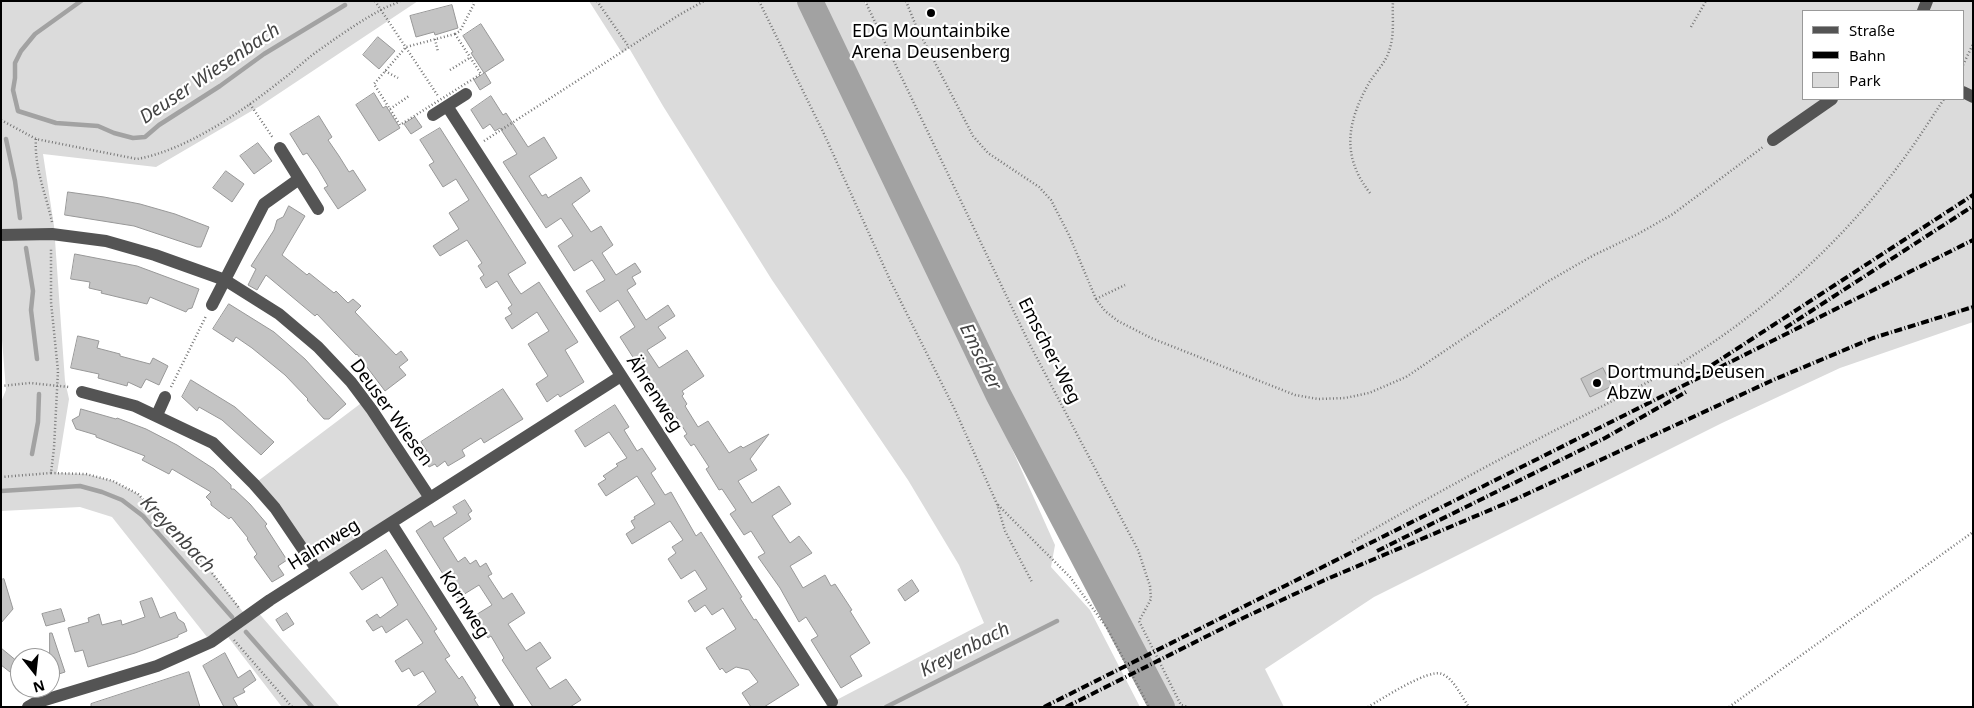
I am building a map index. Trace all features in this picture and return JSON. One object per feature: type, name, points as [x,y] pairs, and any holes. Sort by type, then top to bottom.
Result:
[{"type":"street","points":[[433,115],[444,103],[466,94]]},
{"type":"street","points":[[1773,140],[1831,100]]},
{"type":"street","name":"Ährenweg","points":[[444,103],[832,702]]},
{"type":"street","points":[[280,148],[318,209]]},
{"type":"street","points":[[212,304],[264,204],[299,179]]},
{"type":"street","name":"Deuser Wiesen","points":[[1,236],[52,234],[106,241],[155,255],[225,280],[280,314],[318,347],[351,382],[372,410],[430,498]]},
{"type":"street","name":"Halmweg","points":[[28,707],[35,703],[157,666],[211,642],[270,600],[621,376]]},
{"type":"street","points":[[82,392],[135,406],[213,443],[275,508],[317,570]]},
{"type":"street","points":[[157,415],[166,397]]},
{"type":"street","name":"Kornweg","points":[[391,523],[508,707]]},
{"type":"path","points":[[375,1],[444,103]]},
{"type":"path","points":[[1,120],[36,139],[137,159],[168,151],[194,138],[250,104],[314,53],[382,9],[400,1]]},
{"type":"path","points":[[456,34],[481,74],[444,103],[400,126],[374,84],[406,47],[456,34],[460,31],[474,4],[473,1]]},
{"type":"path","points":[[597,1],[629,48]]},
{"type":"path","points":[[474,147],[704,1]]},
{"type":"path","points":[[759,1],[825,136],[890,280],[955,410],[997,504],[1005,531],[1032,582]]},
{"type":"path","name":"Emscher-Weg","points":[[865,1],[1029,343],[1138,550],[1150,586],[1151,599],[1139,621],[1182,706],[1188,707]]},
{"type":"path","points":[[906,1],[916,26],[973,136],[994,157],[1039,187],[1051,200],[1070,235],[1096,299],[1105,311],[1118,321],[1151,338],[1295,394],[1318,399],[1345,398],[1369,393],[1406,377],[1547,282],[1673,214],[1773,140]]},
{"type":"path","points":[[1370,193],[1360,180],[1351,154],[1349,135],[1357,107],[1389,52],[1393,30],[1394,1]]},
{"type":"path","points":[[1691,27],[1706,1]]},
{"type":"path","points":[[436,39],[438,52]]},
{"type":"path","points":[[1964,63],[1973,44]]},
{"type":"path","points":[[450,70],[471,57]]},
{"type":"path","points":[[385,71],[398,78]]},
{"type":"path","points":[[390,108],[409,96]]},
{"type":"path","points":[[1352,542],[1454,483],[1639,388],[1709,345],[1772,297],[1809,264],[1864,209],[1902,161],[1943,100]]},
{"type":"path","points":[[250,104],[280,148]]},
{"type":"path","points":[[36,139],[35,156],[37,170],[46,196],[52,224],[51,302],[58,371],[51,473]]},
{"type":"path","points":[[1096,299],[1125,285]]},
{"type":"path","points":[[166,397],[212,304]]},
{"type":"path","points":[[1,386],[30,383],[57,385],[80,389],[82,392]]},
{"type":"path","points":[[1,477],[51,473],[86,474],[113,481],[138,494],[208,569],[247,618]]},
{"type":"path","points":[[997,504],[1070,577],[1107,628],[1149,707]]},
{"type":"path","points":[[1729,707],[1973,532]]},
{"type":"path","points":[[227,632],[292,707]]},
{"type":"path","points":[[1368,707],[1429,673],[1440,673],[1450,679],[1468,707]]},
{"type":"green space","points":[[1,1],[418,1],[260,106],[156,167],[43,154],[54,226],[65,381],[69,399],[57,473],[86,474],[113,481],[138,494],[209,569],[247,617],[256,610],[340,707],[282,707],[225,633],[211,642],[112,517],[80,507],[1,511],[1,402],[6,390],[1,327]]},
{"type":"green space","points":[[589,1],[864,1],[867,8],[865,1],[1973,1],[1973,322],[1840,368],[1722,423],[1374,597],[1265,669],[1284,707],[1169,707],[1105,573],[851,89],[1055,545],[1051,567],[1090,610],[1140,707],[823,707],[984,623],[959,565],[908,480],[772,280],[629,48],[622,53]]},
{"type":"green space","points":[[364,401],[430,498],[317,570],[254,484]]},
{"type":"building","points":[[452,5],[458,28],[435,35],[434,32],[416,37],[410,16]]},
{"type":"building","points":[[481,24],[504,60],[484,73],[463,36]]},
{"type":"building","points":[[378,37],[395,51],[379,69],[363,55]]},
{"type":"building","points":[[485,73],[491,83],[480,90],[474,80]]},
{"type":"building","points":[[374,93],[383,108],[386,106],[400,128],[379,141],[356,105]]},
{"type":"building","points":[[491,96],[503,115],[506,113],[528,147],[544,137],[557,158],[529,176],[542,196],[546,194],[548,198],[581,177],[590,191],[572,204],[591,232],[601,226],[613,245],[602,253],[616,275],[635,263],[641,272],[632,277],[636,284],[627,290],[646,320],[668,305],[675,316],[658,327],[666,338],[647,350],[659,368],[687,350],[704,376],[682,391],[684,394],[682,396],[687,404],[685,406],[698,427],[708,421],[729,453],[769,434],[750,459],[757,470],[738,481],[752,503],[779,486],[791,504],[772,516],[790,543],[799,536],[812,553],[790,566],[803,588],[825,575],[831,586],[835,584],[870,643],[850,656],[862,676],[841,688],[811,640],[818,636],[806,617],[799,622],[780,588],[758,557],[765,553],[751,531],[744,535],[730,514],[736,510],[722,489],[719,490],[706,469],[709,467],[694,444],[691,446],[684,436],[687,434],[667,402],[663,404],[620,337],[635,327],[618,300],[600,312],[586,291],[605,280],[598,269],[592,260],[574,271],[558,246],[573,236],[561,218],[546,228],[503,162],[517,154],[500,128],[495,131],[490,124],[483,129],[471,110]]},
{"type":"building","points":[[319,116],[332,137],[328,140],[349,172],[353,170],[366,190],[338,209],[324,188],[328,186],[318,169],[307,153],[303,155],[290,134]]},
{"type":"building","points":[[415,117],[422,127],[411,134],[404,124]]},
{"type":"building","points":[[440,128],[526,263],[508,274],[514,284],[521,294],[539,282],[578,342],[565,350],[584,382],[560,397],[558,394],[547,402],[536,384],[548,376],[528,344],[549,331],[537,312],[512,329],[505,318],[512,314],[508,308],[512,305],[497,281],[486,288],[480,278],[484,275],[478,266],[482,263],[467,240],[440,256],[433,246],[459,229],[449,213],[469,200],[456,179],[443,187],[429,165],[434,162],[420,140]]},
{"type":"building","points":[[258,143],[272,161],[254,174],[240,156]]},
{"type":"building","points":[[226,171],[244,184],[232,202],[213,188]]},
{"type":"building","points":[[68,192],[140,204],[175,214],[209,227],[201,247],[197,247],[134,226],[65,215]]},
{"type":"building","points":[[289,206],[305,216],[282,255],[334,293],[336,291],[348,303],[353,299],[361,306],[355,312],[396,355],[401,351],[408,360],[399,367],[406,375],[385,391],[357,354],[317,314],[315,316],[266,275],[257,290],[248,285],[256,269],[251,266],[274,230],[277,220],[283,217]]},
{"type":"building","points":[[75,254],[137,266],[199,289],[192,308],[186,312],[150,297],[147,304],[101,293],[102,291],[89,288],[90,282],[71,279]]},
{"type":"building","points":[[229,304],[274,332],[305,359],[346,404],[329,419],[324,419],[285,375],[252,348],[236,337],[233,342],[213,329]]},
{"type":"building","points":[[78,336],[99,341],[97,348],[120,354],[120,356],[150,364],[153,358],[168,366],[159,385],[146,379],[141,388],[128,382],[127,386],[98,378],[99,374],[71,368]]},
{"type":"building","name":"Dortmund-Deusen Abzw","points":[[1603,368],[1612,386],[1590,397],[1581,379]]},
{"type":"building","points":[[191,380],[235,407],[274,442],[261,455],[222,420],[199,407],[197,411],[182,397]]},
{"type":"building","points":[[503,389],[523,419],[484,443],[481,438],[462,450],[465,456],[448,466],[445,461],[437,467],[435,464],[429,467],[421,455],[427,451],[421,442]]},
{"type":"building","points":[[615,405],[629,427],[624,430],[637,451],[642,448],[656,469],[651,473],[665,495],[671,492],[696,536],[701,532],[742,597],[740,598],[754,620],[756,619],[799,685],[764,707],[751,707],[742,693],[758,682],[749,670],[736,667],[726,673],[722,668],[720,670],[706,648],[736,629],[723,608],[712,615],[705,605],[695,612],[688,601],[707,589],[695,570],[681,579],[668,559],[676,553],[672,547],[683,540],[670,521],[632,544],[626,534],[635,528],[631,521],[635,519],[634,517],[655,504],[637,476],[606,496],[598,484],[606,479],[603,476],[618,466],[616,464],[627,458],[609,432],[585,447],[575,431]]},
{"type":"building","points":[[81,409],[117,418],[146,429],[177,445],[214,469],[231,485],[231,489],[234,489],[250,504],[267,524],[265,526],[287,560],[278,566],[284,575],[272,582],[254,557],[257,554],[248,538],[231,517],[229,519],[211,505],[211,502],[206,497],[211,492],[172,469],[169,474],[142,460],[145,456],[96,437],[96,435],[76,429],[72,420],[79,416]]},
{"type":"building","points":[[465,500],[472,511],[468,514],[471,519],[443,538],[458,562],[465,557],[470,564],[476,560],[480,567],[486,563],[492,574],[488,576],[503,599],[512,593],[525,613],[508,624],[526,651],[540,642],[551,658],[536,668],[550,689],[566,679],[581,700],[570,707],[533,707],[502,660],[504,658],[491,636],[488,638],[474,616],[492,605],[479,585],[458,598],[416,531],[431,521],[434,527],[457,513],[453,507]]},
{"type":"building","points":[[386,550],[437,629],[434,631],[450,656],[445,659],[459,679],[462,676],[476,698],[474,699],[479,707],[416,707],[436,692],[423,671],[414,676],[409,668],[402,672],[395,661],[423,643],[407,619],[386,633],[382,626],[373,631],[366,621],[377,614],[380,618],[398,605],[382,577],[362,590],[350,573]]},
{"type":"building","points":[[4,579],[13,609],[1,623],[1,580]]},
{"type":"building","points":[[912,580],[919,591],[905,601],[898,590]]},
{"type":"building","points":[[152,598],[160,618],[175,612],[178,619],[184,623],[187,631],[178,635],[178,637],[135,653],[88,667],[83,650],[75,652],[68,628],[89,622],[88,618],[99,614],[102,625],[121,620],[122,625],[145,617],[140,602]]},
{"type":"building","points":[[61,609],[65,621],[46,626],[42,614]]},
{"type":"building","points":[[287,613],[294,624],[283,631],[276,620]]},
{"type":"building","points":[[50,633],[52,633],[57,648],[50,648]]},
{"type":"building","points":[[1,648],[10,655],[10,672],[1,665]]},
{"type":"building","points":[[225,653],[238,678],[250,670],[256,680],[243,689],[245,692],[233,698],[238,707],[224,707],[203,666]]},
{"type":"building","points":[[60,657],[65,672],[60,674]]},
{"type":"building","points":[[189,672],[200,707],[91,707],[91,704]]},
{"type":"waterway","name":"Deuser Wiesenbach","points":[[81,1],[35,34],[21,51],[15,63],[13,90],[18,111],[56,123],[98,126],[133,138],[145,137],[159,125],[220,86],[264,54],[345,5]]},
{"type":"waterway","name":"Emscher","points":[[810,1],[998,394],[1162,707]]},
{"type":"waterway","points":[[6,139],[15,181],[20,218]]},
{"type":"waterway","points":[[26,248],[33,291],[31,310],[37,359]]},
{"type":"waterway","points":[[32,454],[38,422],[39,394]]},
{"type":"waterway","name":"Kreyenbach","points":[[1,491],[80,486],[122,500],[143,516],[232,617]]},
{"type":"waterway","name":"Kreyenbach","points":[[886,707],[1057,621]]},
{"type":"waterway","name":"Kreyenbach","points":[[246,632],[312,707]]},
{"type":"railway","points":[[1712,365],[1973,195]]},
{"type":"railway","points":[[1785,328],[1973,206]]},
{"type":"railway","points":[[1044,707],[1973,240]]},
{"type":"railway","points":[[1066,707],[1243,618],[1327,579],[1516,499],[1773,380],[1873,338],[1973,307]]},
{"type":"railway","points":[[1377,551],[1605,438],[1686,392]]},
{"type":"place","name":"EDG Mountainbike Arena Deusenberg","points":[[931,13]]},
{"type":"place","name":"Dortmund-Deusen Abzw","points":[[1597,383]]}]
